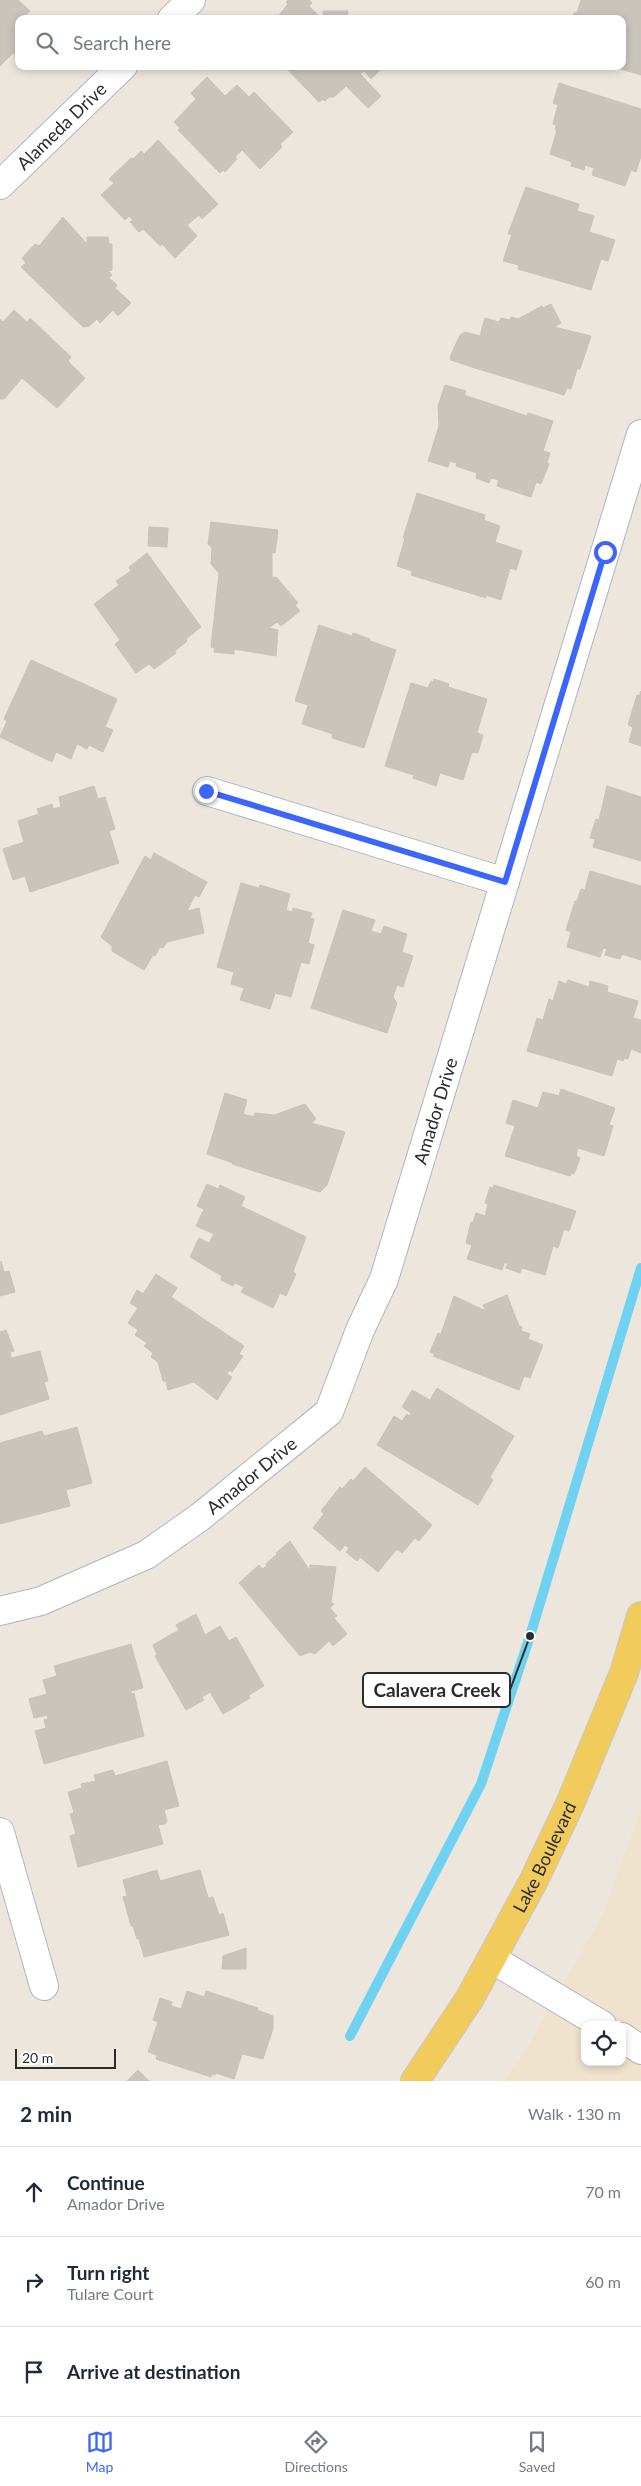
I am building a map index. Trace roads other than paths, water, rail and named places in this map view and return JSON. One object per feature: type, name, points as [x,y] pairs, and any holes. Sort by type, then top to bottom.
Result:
[{"type":"main road","name":"Lake Boulevard","points":[[415,2081],[470,1998],[534,1880],[570,1804],[624,1673],[641,1616]]},
{"type":"street","points":[[176,15],[191,0]]},
{"type":"street","name":"Alameda Drive","points":[[0,186],[119,70]]},
{"type":"street","name":"Amador Drive","points":[[0,1611],[41,1601],[146,1555],[200,1517],[330,1412],[360,1330],[384,1279],[641,434]]},
{"type":"street","points":[[206,791],[505,882]]},
{"type":"street","points":[[0,1832],[44,1986]]},
{"type":"street","points":[[492,1959],[595,2021]]},
{"type":"street","points":[[626,2040],[641,2050]]},
{"type":"waterway","points":[[350,2036],[481,1784],[530,1636],[641,1268]]},
{"type":"place","name":"Calavera Creek","points":[[530,1636]]}]
